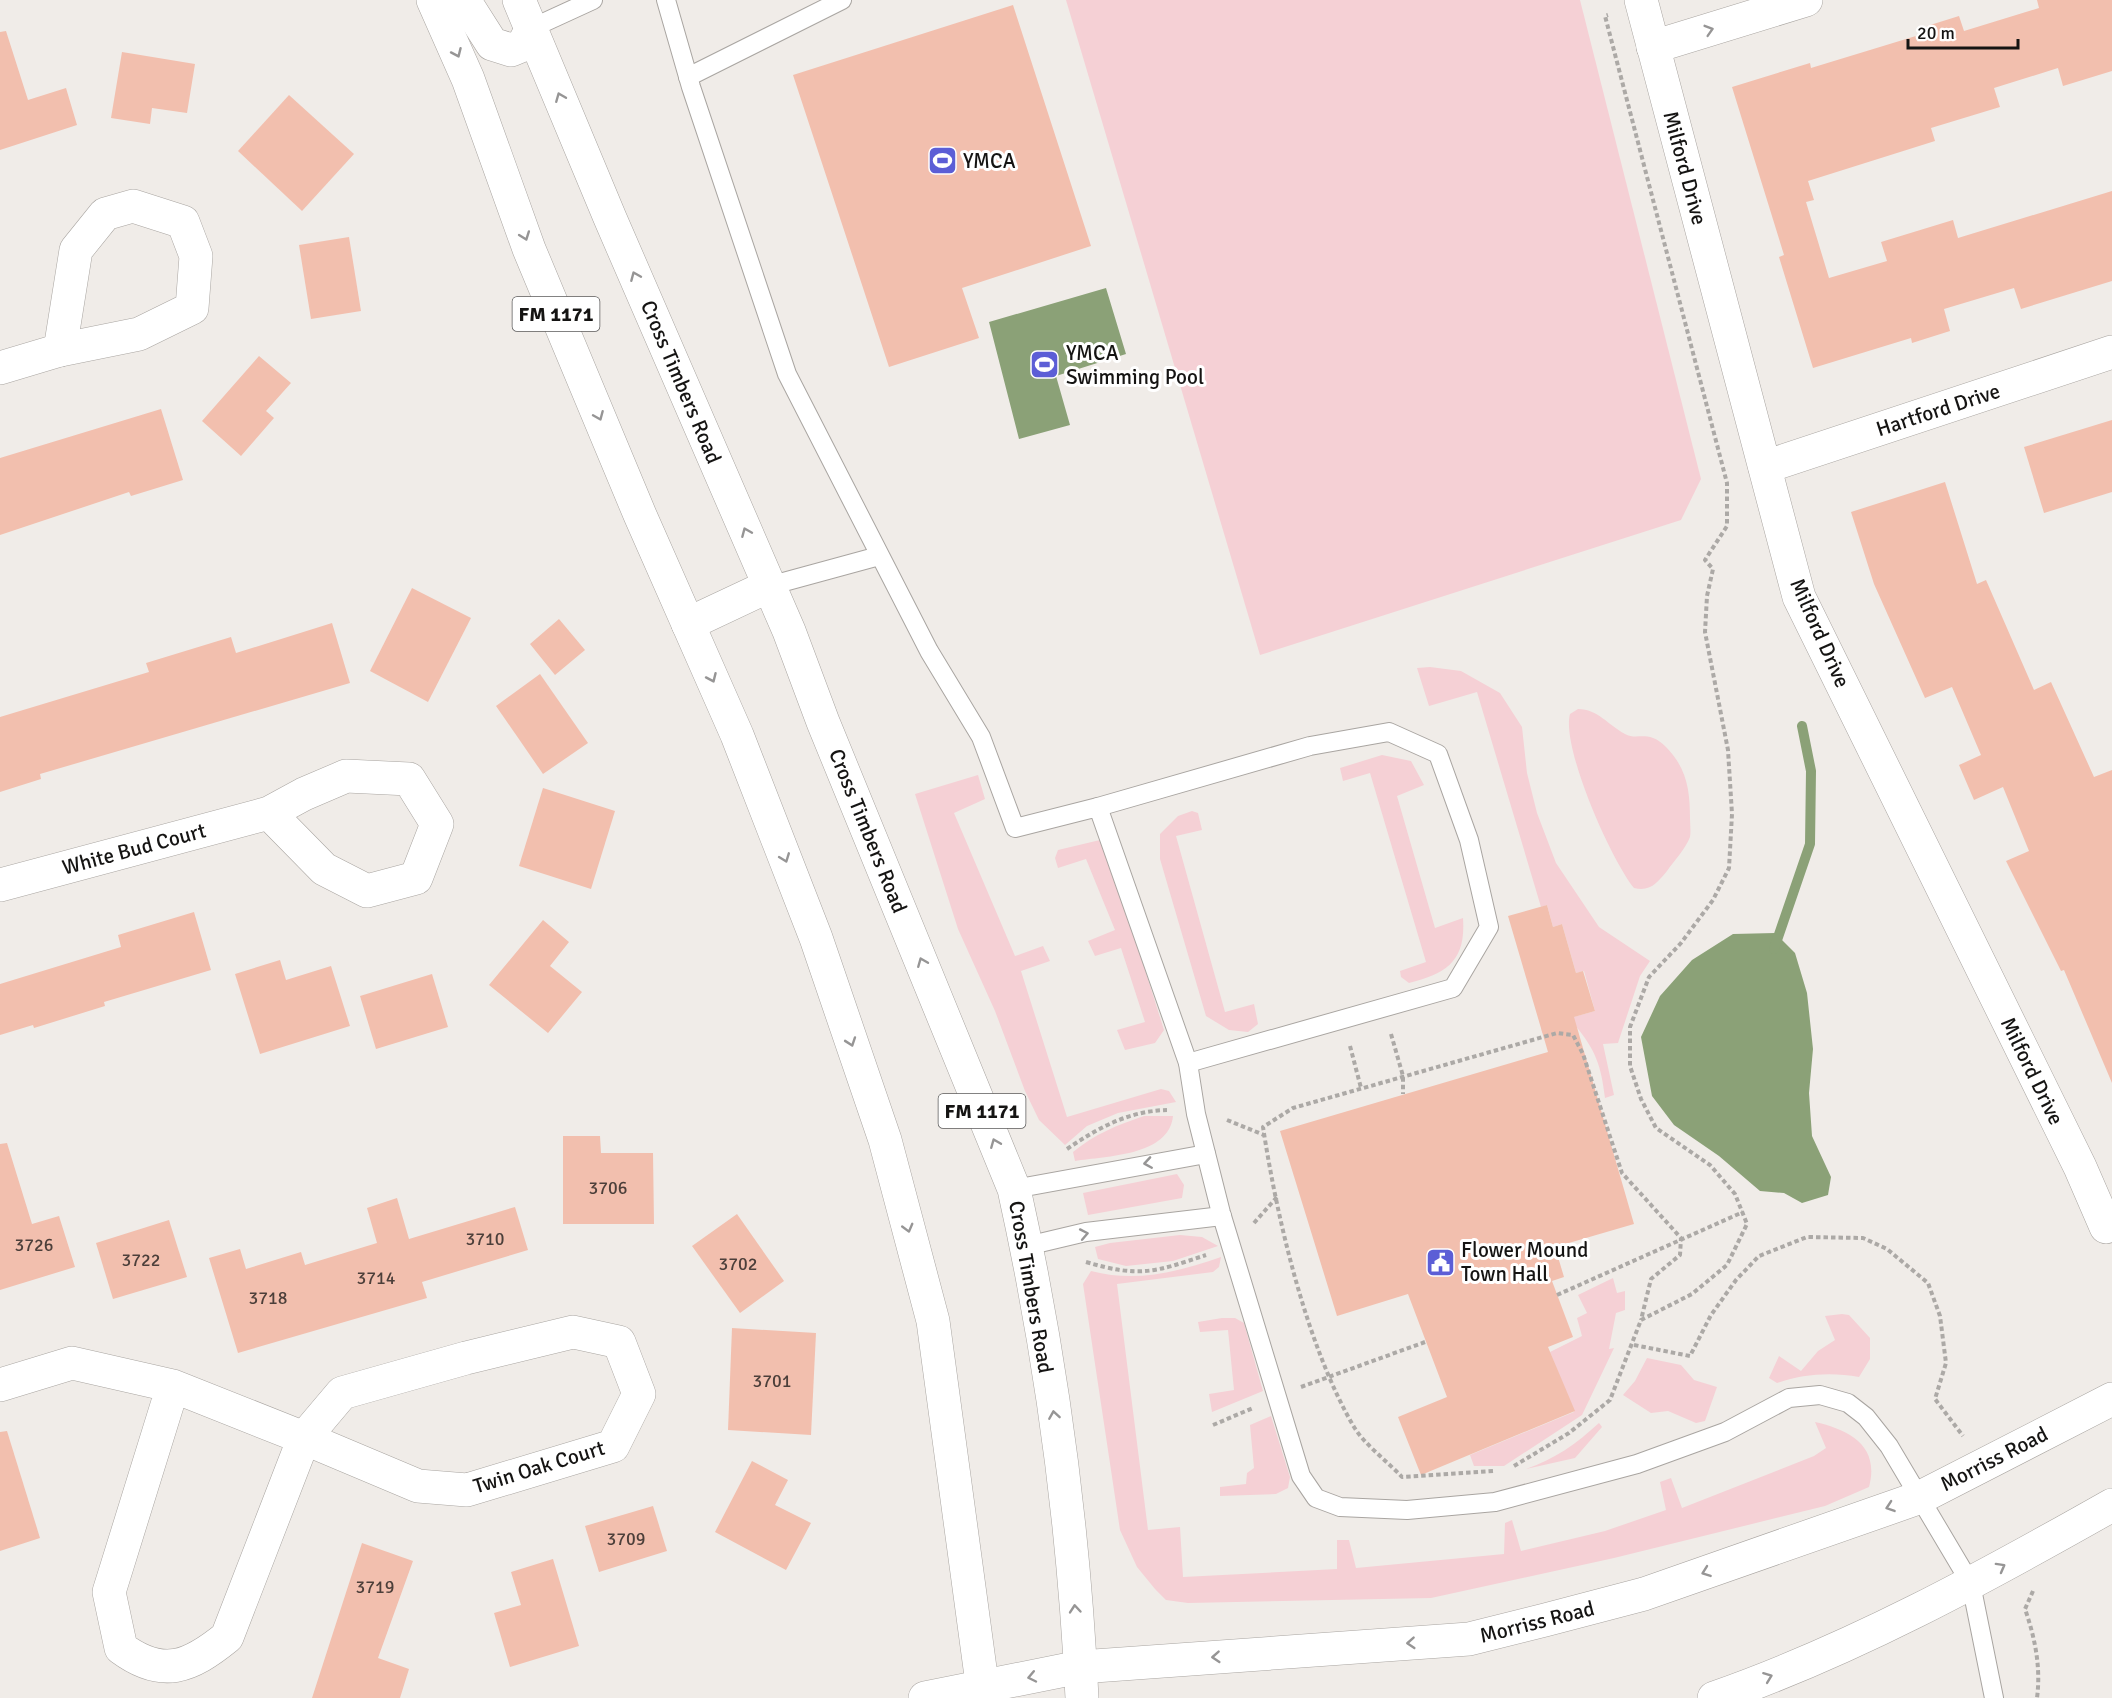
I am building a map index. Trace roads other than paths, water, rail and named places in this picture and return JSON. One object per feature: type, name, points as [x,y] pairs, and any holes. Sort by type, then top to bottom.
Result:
[{"type":"main road","name":"FM 1171","points":[[433,0],[468,79],[529,249],[737,735],[816,938],[885,1140],[933,1322],[984,1693]]},
{"type":"main road","points":[[464,0],[492,44],[511,50],[523,45],[525,14]]},
{"type":"main road","points":[[1653,47],[1806,0]]},
{"type":"main road","name":"Milford Drive","points":[[1642,2],[1799,597],[2074,1156],[2106,1227]]},
{"type":"main road","name":"Cross Timbers Road","points":[[525,14],[605,207],[769,586],[1014,1190],[1027,1246],[1062,1461],[1081,1682]]},
{"type":"main road","points":[[0,368],[60,350],[139,334],[192,308],[196,256],[183,222],[133,207],[105,214],[76,250],[60,350]]},
{"type":"main road","name":"Hartford Drive","points":[[1764,467],[2112,352]]},
{"type":"main road","points":[[688,624],[769,586]]},
{"type":"main road","name":"White Bud Court","points":[[0,885],[269,813],[304,794],[346,776],[409,779],[437,824],[416,878],[367,891],[324,869],[269,813]]},
{"type":"main road","name":"Twin Oak Court","points":[[0,1384],[72,1363],[173,1386],[304,1438],[418,1486],[468,1490],[613,1446],[639,1394],[619,1342],[573,1332],[466,1358],[342,1393],[304,1438],[227,1637],[203,1656],[174,1668],[134,1657],[121,1648],[109,1592],[173,1386]]},
{"type":"main road","name":"Morriss Road","points":[[925,1698],[1469,1639],[1644,1594],[1921,1497],[2112,1399]]},
{"type":"main road","points":[[1714,1698],[1831,1653],[1971,1584],[2112,1505]]},
{"type":"lane","points":[[525,14],[593,0]]},
{"type":"lane","points":[[666,0],[688,77],[787,374],[929,651],[981,737],[1015,828],[1098,807],[1310,746],[1389,732],[1438,754],[1468,840],[1489,927],[1453,988],[1188,1063]]},
{"type":"lane","points":[[688,77],[842,0]]},
{"type":"lane","points":[[769,586],[879,556]]},
{"type":"lane","points":[[1098,807],[1188,1063],[1196,1114],[1222,1216],[1301,1476],[1316,1498],[1340,1507],[1407,1510],[1494,1502],[1637,1464],[1725,1432],[1789,1398],[1820,1395],[1848,1403],[1866,1417],[1889,1446],[1971,1584],[1994,1698]]},
{"type":"lane","points":[[1014,1190],[1092,1173],[1206,1154]]},
{"type":"lane","points":[[1027,1246],[1086,1232],[1222,1216]]},
{"type":"waterway","points":[[1774,949],[1810,844],[1811,771],[1802,726]]},
{"type":"place","name":"YMCA","points":[[942,161]]},
{"type":"place","name":"YMCA Swimming Pool","points":[[1045,365]]},
{"type":"place","name":"Flower Mound Town Hall","points":[[1440,1262]]}]
